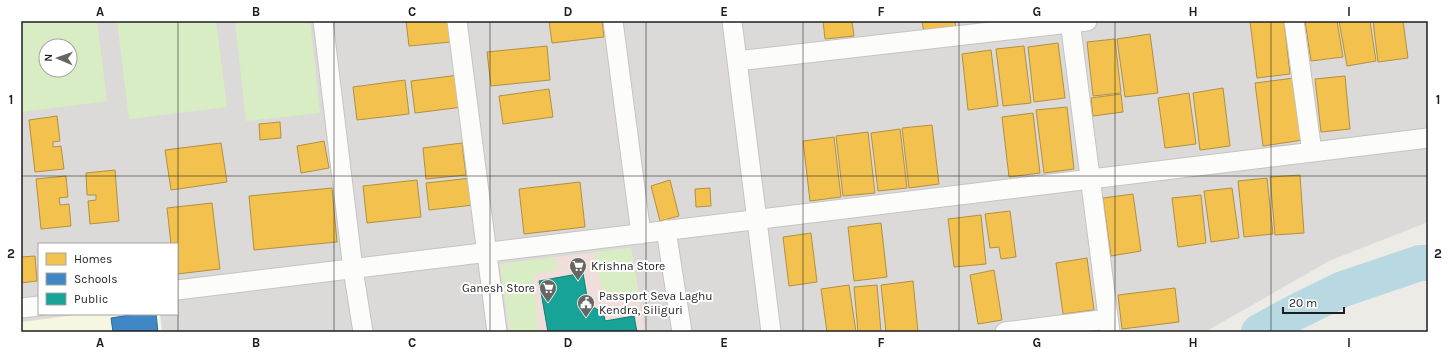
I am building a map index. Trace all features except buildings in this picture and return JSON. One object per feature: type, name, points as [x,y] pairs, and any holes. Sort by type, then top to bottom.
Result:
[{"type":"street","points":[[323,21],[353,269],[363,332]]},
{"type":"street","points":[[457,21],[497,332]]},
{"type":"street","points":[[613,21],[641,234]]},
{"type":"street","points":[[732,21],[770,332]]},
{"type":"street","points":[[1294,21],[1312,152]]},
{"type":"street","points":[[737,61],[1076,22],[1090,179],[1109,326],[1005,332]]},
{"type":"street","points":[[178,290],[1428,138]]},
{"type":"street","points":[[666,230],[682,332]]},
{"type":"street","points":[[21,308],[38,306]]},
{"type":"shaded area","points":[[21,21],[1428,21],[1428,222],[1329,261],[1205,332],[21,332]]},
{"type":"shaded area","points":[[631,248],[645,332],[509,332],[500,264]]},
{"type":"shaded area","points":[[75,315],[160,315],[162,332],[21,332],[21,322]]},
{"type":"green space","points":[[21,21],[97,21],[107,101],[21,112]]},
{"type":"green space","points":[[117,21],[216,21],[227,107],[129,119]]},
{"type":"green space","points":[[235,21],[310,21],[320,113],[246,121]]},
{"type":"green space","points":[[631,248],[639,295],[613,298],[605,295],[602,291],[595,252]]},
{"type":"green space","points":[[554,257],[557,264],[557,270],[533,275],[538,332],[510,332],[500,264]]},
{"type":"waterway","points":[[1259,332],[1343,289],[1420,263],[1428,263]]},
{"type":"place","name":"Krishna Store","points":[[578,281]]},
{"type":"place","name":"Ganesh Store","points":[[548,303]]},
{"type":"place","name":"Passport Seva Laghu Kendra, Siliguri","points":[[586,318]]}]
